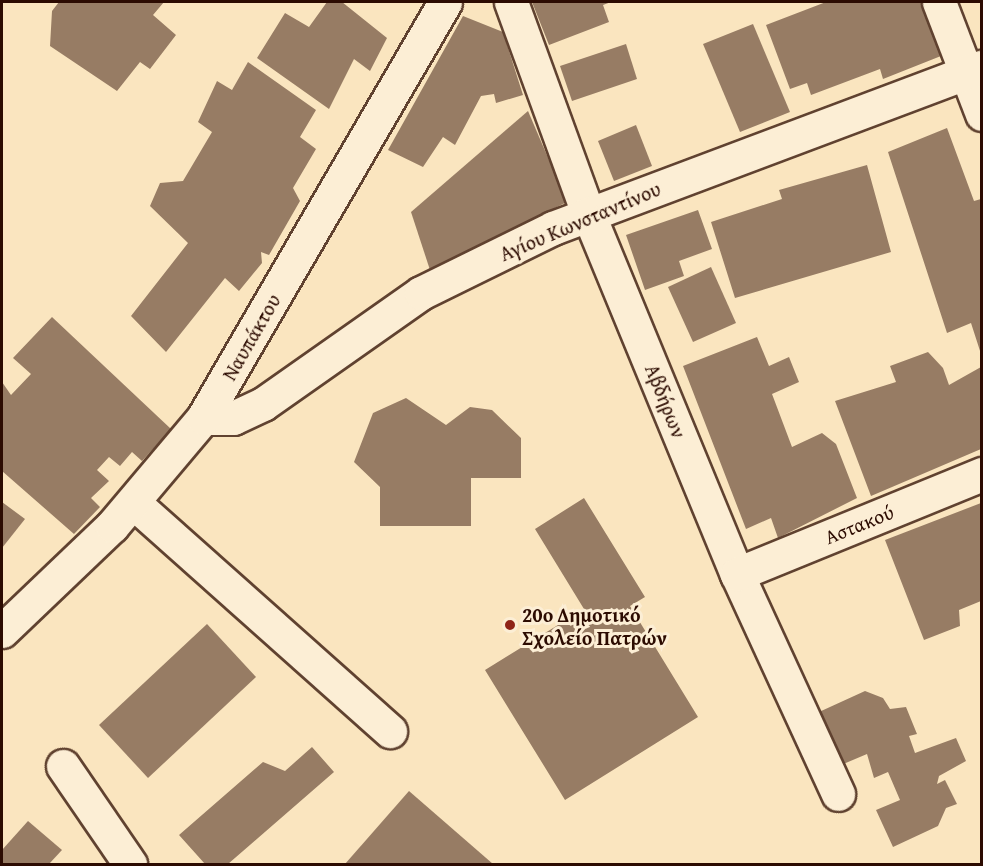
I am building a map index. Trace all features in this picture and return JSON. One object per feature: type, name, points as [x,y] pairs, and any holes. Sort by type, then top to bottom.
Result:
[{"type":"street","name":"Ναυπάκτου","points":[[2,631],[134,503],[203,418],[445,2]]},
{"type":"street","name":"Αβδήρων","points":[[511,2],[588,213],[737,574],[838,794]]},
{"type":"street","points":[[939,2],[973,71],[981,114]]},
{"type":"street","name":"Αγίου Κωνσταντίνου","points":[[203,418],[232,418],[262,404],[421,293],[588,213],[973,71]]},
{"type":"street","name":"Αστακού","points":[[737,574],[981,474]]},
{"type":"street","points":[[134,503],[390,731]]},
{"type":"street","points":[[63,766],[130,864]]},
{"type":"building","points":[[59,2],[164,2],[153,15],[176,35],[150,69],[140,62],[117,91],[50,46],[52,11]]},
{"type":"building","points":[[327,2],[342,2],[387,38],[370,71],[354,59],[329,109],[257,58],[285,13],[309,27]]},
{"type":"building","points":[[532,2],[611,2],[603,5],[609,22],[549,45]]},
{"type":"building","points":[[826,2],[928,2],[935,20],[928,23],[941,56],[883,79],[880,69],[811,95],[807,83],[790,89],[766,25]]},
{"type":"building","points":[[463,16],[503,32],[523,95],[496,103],[494,94],[481,96],[455,145],[443,137],[423,167],[388,150]]},
{"type":"building","points":[[753,24],[790,112],[740,132],[703,44]]},
{"type":"building","points":[[626,44],[637,79],[572,101],[560,66]]},
{"type":"building","points":[[248,62],[316,110],[300,137],[316,149],[293,188],[300,201],[269,255],[261,252],[262,263],[239,291],[225,278],[166,352],[131,316],[188,243],[150,206],[160,183],[183,181],[212,132],[198,122],[217,81],[232,90]]},
{"type":"building","points":[[528,111],[567,202],[430,270],[411,212]]},
{"type":"building","points":[[636,125],[652,166],[614,181],[598,141]]},
{"type":"building","points":[[947,128],[974,201],[981,199],[981,354],[971,323],[947,333],[888,152]]},
{"type":"building","points":[[867,165],[891,252],[735,298],[711,222],[782,199],[779,190]]},
{"type":"building","points":[[698,210],[712,249],[679,261],[684,276],[645,290],[626,235]]},
{"type":"building","points":[[711,267],[736,323],[693,342],[668,287]]},
{"type":"building","points":[[52,317],[171,429],[142,461],[132,452],[120,466],[109,457],[97,470],[109,481],[91,498],[100,507],[74,534],[2,471],[2,382],[11,395],[31,374],[13,358]]},
{"type":"building","points":[[757,337],[769,366],[789,357],[799,382],[772,394],[792,447],[822,433],[836,444],[857,498],[778,538],[771,518],[746,529],[683,366]]},
{"type":"building","points":[[928,352],[943,368],[949,385],[981,367],[981,449],[871,496],[835,401],[896,382],[890,366]]},
{"type":"building","points":[[406,398],[446,425],[470,407],[492,410],[521,438],[521,478],[471,478],[471,526],[380,526],[380,487],[354,462],[373,413]]},
{"type":"building","points":[[584,498],[645,597],[630,606],[698,717],[565,800],[485,670],[584,609],[535,529]]},
{"type":"building","points":[[2,502],[25,519],[2,548]]},
{"type":"building","points":[[981,503],[981,601],[959,610],[960,626],[924,640],[885,540]]},
{"type":"building","points":[[207,624],[256,677],[148,778],[99,725]]},
{"type":"building","points":[[865,691],[883,698],[890,709],[906,707],[917,734],[909,736],[915,753],[956,738],[966,761],[939,776],[937,784],[945,780],[957,804],[946,808],[938,826],[893,847],[876,810],[900,800],[888,772],[874,778],[867,754],[841,765],[819,712]]},
{"type":"building","points":[[312,747],[334,772],[228,864],[205,864],[179,835],[263,762],[285,771]]},
{"type":"building","points":[[409,791],[493,864],[345,864]]},
{"type":"building","points":[[28,821],[62,850],[49,864],[2,864],[2,850]]},
{"type":"place","name":"20ο Δημοτικό Σχολείο Πατρών","points":[[510,625]]}]
